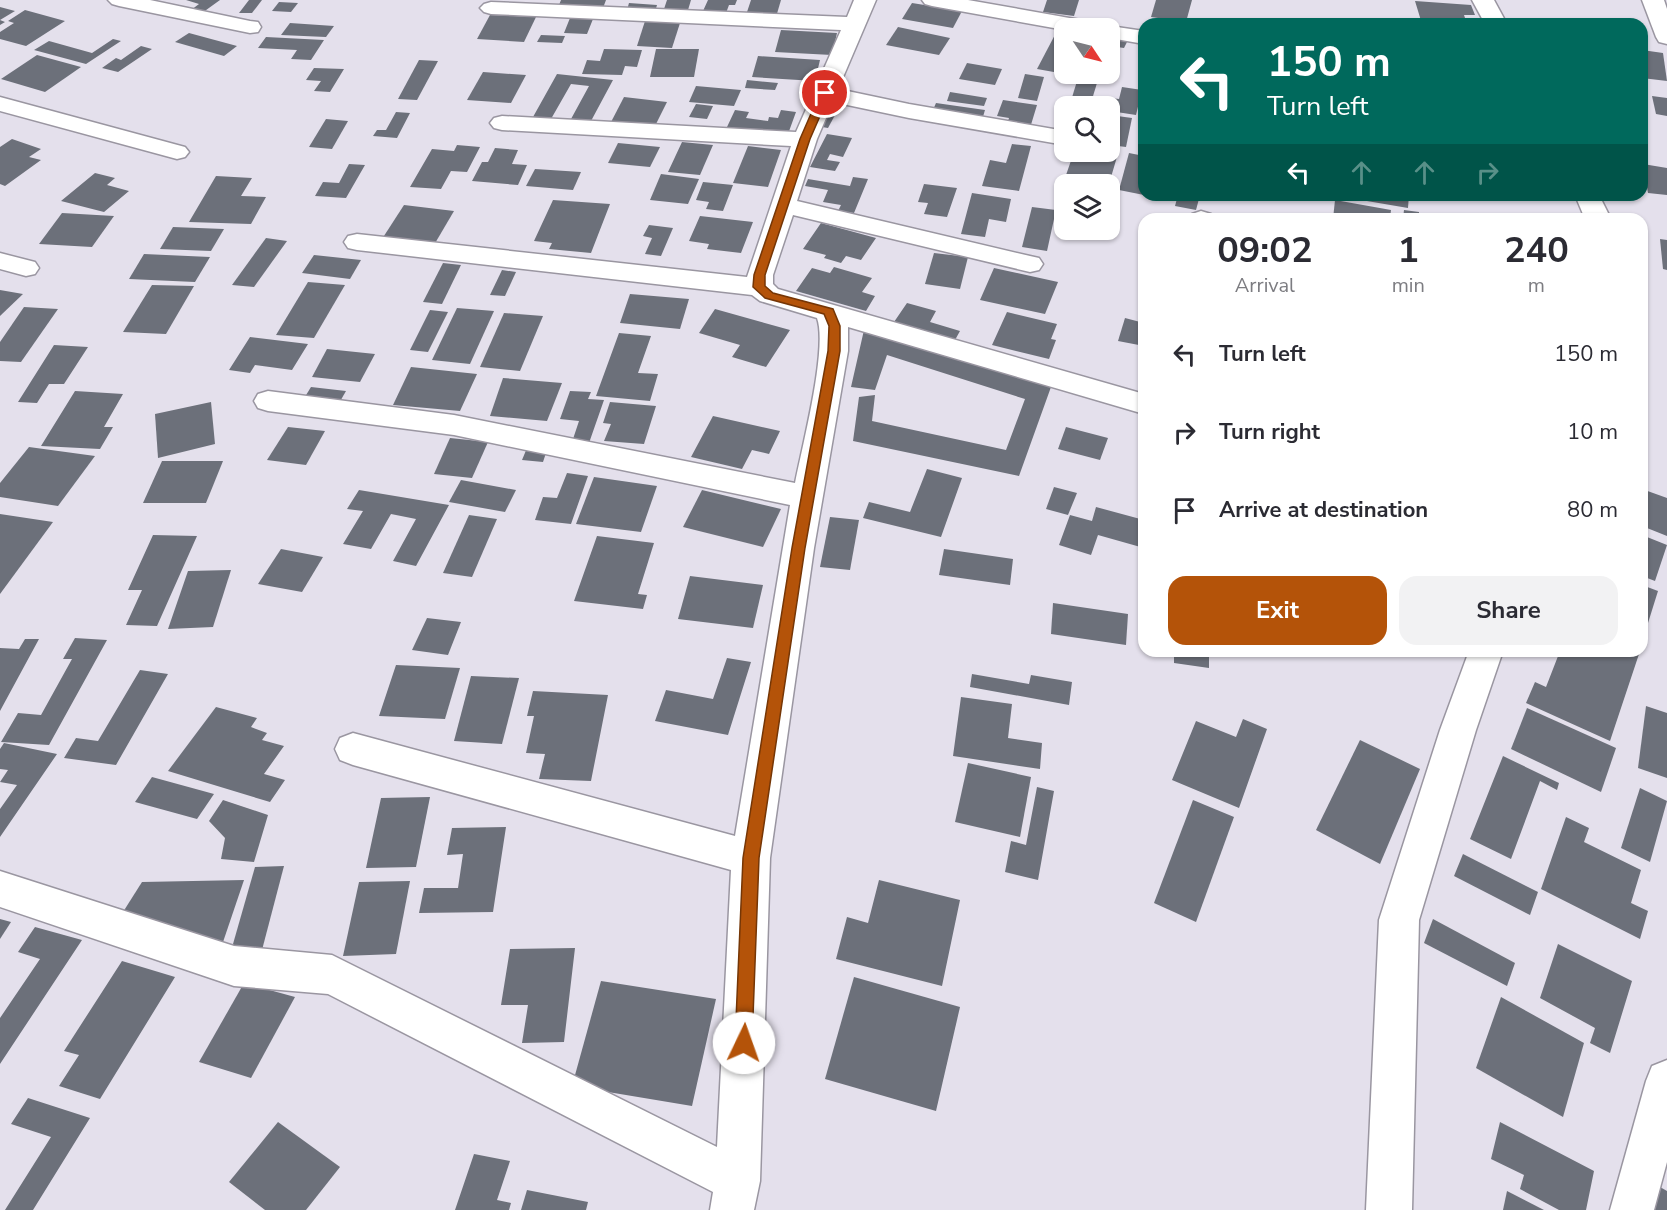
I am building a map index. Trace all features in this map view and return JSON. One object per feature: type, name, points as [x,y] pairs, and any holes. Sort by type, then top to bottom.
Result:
[{"type":"street","points":[[119,0],[250,27]]},
{"type":"street","points":[[932,0],[1054,21]]},
{"type":"street","points":[[1483,0],[1493,18]]},
{"type":"street","points":[[1653,0],[1667,37]]},
{"type":"street","points":[[491,8],[860,12],[805,139],[760,275],[759,287]]},
{"type":"street","points":[[1120,34],[1138,37]]},
{"type":"street","points":[[825,93],[909,111],[1054,136]]},
{"type":"street","points":[[0,104],[177,152]]},
{"type":"street","points":[[502,123],[805,139]]},
{"type":"street","points":[[783,205],[1030,264]]},
{"type":"street","points":[[357,242],[759,287],[769,296],[1138,402]]},
{"type":"street","points":[[0,261],[26,268]]},
{"type":"street","points":[[0,889],[234,966],[332,975],[735,1196],[751,858],[808,497],[834,351],[834,326],[829,312]]},
{"type":"street","points":[[267,401],[454,425],[808,497]]},
{"type":"street","points":[[1389,1210],[1399,920],[1458,730],[1484,657]]},
{"type":"street","points":[[353,749],[751,858]]},
{"type":"street","points":[[1632,1210],[1667,1081]]},
{"type":"building","points":[[186,0],[220,0],[202,13],[191,10],[199,4]]},
{"type":"building","points":[[249,0],[262,0],[252,13],[239,13]]},
{"type":"building","points":[[561,0],[606,0],[603,8],[559,5]]},
{"type":"building","points":[[667,0],[691,0],[688,10],[664,9]]},
{"type":"building","points":[[708,0],[737,0],[735,5],[729,5],[726,13],[703,11]]},
{"type":"building","points":[[751,0],[781,0],[776,17],[746,15]]},
{"type":"building","points":[[1047,0],[1079,0],[1074,16],[1043,12]]},
{"type":"building","points":[[1156,0],[1192,0],[1187,18],[1151,17]]},
{"type":"building","points":[[1415,1],[1471,5],[1475,15],[1464,15],[1465,18],[1420,18]]},
{"type":"building","points":[[279,2],[298,3],[291,12],[272,11]]},
{"type":"building","points":[[629,3],[657,5],[655,12],[627,10]]},
{"type":"building","points":[[912,3],[962,11],[953,28],[902,19]]},
{"type":"building","points":[[0,7],[15,11],[0,20]]},
{"type":"building","points":[[25,10],[65,21],[26,46],[0,39],[0,32],[14,23],[8,21]]},
{"type":"building","points":[[490,15],[536,17],[524,42],[477,39]]},
{"type":"building","points":[[570,18],[593,19],[587,34],[564,33]]},
{"type":"building","points":[[645,21],[680,23],[672,48],[637,46]]},
{"type":"building","points":[[290,23],[334,26],[326,37],[281,35]]},
{"type":"building","points":[[898,27],[950,38],[939,55],[886,45]]},
{"type":"building","points":[[781,30],[837,33],[832,55],[775,52]]},
{"type":"building","points":[[189,33],[237,46],[224,56],[175,42]]},
{"type":"building","points":[[541,35],[565,36],[562,43],[537,42]]},
{"type":"building","points":[[266,37],[324,40],[311,60],[291,59],[297,50],[258,48]]},
{"type":"building","points":[[1054,37],[1054,72],[1037,69]]},
{"type":"building","points":[[113,39],[121,41],[86,64],[34,50],[49,41],[92,53]]},
{"type":"building","points":[[1120,40],[1127,42],[1124,48],[1120,47]]},
{"type":"building","points":[[141,46],[152,49],[118,72],[102,68],[116,58],[121,60]]},
{"type":"building","points":[[604,49],[642,50],[637,67],[625,66],[622,75],[582,74],[587,60],[600,61]]},
{"type":"building","points":[[656,49],[699,49],[694,77],[650,77]]},
{"type":"building","points":[[1648,51],[1663,53],[1667,81],[1648,79]]},
{"type":"building","points":[[37,55],[81,67],[45,92],[1,79]]},
{"type":"building","points":[[758,56],[820,60],[815,81],[752,77]]},
{"type":"building","points":[[419,60],[438,61],[417,100],[398,99]]},
{"type":"building","points":[[967,63],[1002,69],[995,85],[959,79]]},
{"type":"building","points":[[314,68],[344,69],[330,92],[314,91],[321,81],[306,80]]},
{"type":"building","points":[[483,72],[526,75],[511,103],[467,100]]},
{"type":"building","points":[[557,74],[613,80],[591,121],[571,119],[589,86],[571,84],[551,119],[533,117]]},
{"type":"building","points":[[1025,74],[1044,77],[1037,101],[1018,98]]},
{"type":"building","points":[[747,80],[778,83],[775,90],[745,88]]},
{"type":"building","points":[[1076,84],[1097,84],[1093,96],[1072,96]]},
{"type":"building","points":[[696,86],[741,90],[734,106],[689,102]]},
{"type":"building","points":[[1122,87],[1138,89],[1136,115],[1120,113]]},
{"type":"building","points":[[950,92],[987,98],[984,106],[947,101]]},
{"type":"building","points":[[1652,96],[1667,98],[1667,116],[1656,114]]},
{"type":"building","points":[[624,97],[667,102],[653,130],[610,124]]},
{"type":"building","points":[[1003,100],[1037,105],[1030,128],[1007,124],[1009,118],[997,116]]},
{"type":"building","points":[[829,102],[841,104],[828,128],[816,126]]},
{"type":"building","points":[[936,103],[985,110],[982,120],[932,112]]},
{"type":"building","points":[[696,104],[713,106],[707,119],[689,117]]},
{"type":"building","points":[[735,110],[749,112],[746,118],[768,121],[769,117],[778,118],[781,110],[796,112],[788,134],[727,127]]},
{"type":"building","points":[[396,112],[410,113],[397,138],[373,136],[377,130],[386,130]]},
{"type":"building","points":[[1120,116],[1132,118],[1126,147],[1120,146]]},
{"type":"building","points":[[326,119],[348,121],[332,149],[309,147]]},
{"type":"building","points":[[827,134],[852,138],[843,157],[830,154],[827,160],[840,162],[835,171],[810,167]]},
{"type":"building","points":[[12,139],[41,149],[29,157],[41,160],[5,186],[0,184],[0,147]]},
{"type":"building","points":[[682,142],[713,145],[700,175],[668,172]]},
{"type":"building","points":[[618,143],[660,147],[650,167],[608,163]]},
{"type":"building","points":[[1012,144],[1031,146],[1019,191],[982,186],[990,160],[1006,163]]},
{"type":"building","points":[[457,145],[480,147],[467,172],[451,171],[441,189],[410,187],[432,149],[454,151]]},
{"type":"building","points":[[748,146],[781,150],[768,187],[733,183]]},
{"type":"building","points":[[495,148],[518,150],[512,164],[527,165],[518,185],[472,181],[482,162],[488,162]]},
{"type":"building","points":[[1129,153],[1138,155],[1138,194],[1120,190]]},
{"type":"building","points":[[1071,162],[1115,162],[1112,174],[1066,174]]},
{"type":"building","points":[[349,164],[365,165],[346,198],[315,196],[323,182],[339,183]]},
{"type":"building","points":[[1648,165],[1667,168],[1667,195],[1648,193]]},
{"type":"building","points":[[535,169],[581,172],[573,190],[526,186]]},
{"type":"building","points":[[95,173],[115,178],[107,185],[129,191],[104,212],[61,201]]},
{"type":"building","points":[[661,174],[699,179],[688,204],[650,200]]},
{"type":"building","points":[[216,176],[252,178],[241,196],[266,197],[251,224],[189,222]]},
{"type":"building","points":[[853,177],[868,179],[854,213],[838,211],[841,205],[823,202],[828,190],[805,186],[808,179],[850,186]]},
{"type":"building","points":[[703,182],[733,185],[723,211],[706,209],[709,202],[696,200]]},
{"type":"building","points":[[924,184],[957,188],[947,217],[924,214],[928,203],[918,202]]},
{"type":"building","points":[[972,193],[1011,199],[1006,222],[989,219],[985,237],[961,234]]},
{"type":"building","points":[[553,200],[610,204],[591,253],[549,249],[552,243],[534,241]]},
{"type":"building","points":[[1176,201],[1198,201],[1196,210],[1175,206]]},
{"type":"building","points":[[1335,201],[1391,210],[1391,213],[1334,213]]},
{"type":"building","points":[[1367,201],[1409,201],[1408,208]]},
{"type":"building","points":[[404,205],[454,211],[434,245],[382,239]]},
{"type":"building","points":[[1032,207],[1054,210],[1047,251],[1022,247]]},
{"type":"building","points":[[1404,210],[1419,212],[1419,213],[1404,213]]},
{"type":"building","points":[[62,213],[114,216],[92,247],[39,244]]},
{"type":"building","points":[[700,216],[753,222],[741,253],[707,249],[709,244],[689,241]]},
{"type":"building","points":[[821,223],[876,238],[861,260],[846,256],[841,263],[824,258],[826,255],[803,249]]},
{"type":"building","points":[[649,225],[673,228],[661,256],[645,254],[652,238],[643,236]]},
{"type":"building","points":[[173,227],[224,229],[211,251],[160,249]]},
{"type":"building","points":[[266,238],[287,241],[254,287],[232,285]]},
{"type":"building","points":[[1660,239],[1667,240],[1667,270],[1663,269]]},
{"type":"building","points":[[934,253],[968,257],[960,289],[925,284]]},
{"type":"building","points":[[144,254],[210,257],[195,282],[129,279]]},
{"type":"building","points":[[314,255],[361,260],[350,279],[302,273]]},
{"type":"building","points":[[443,263],[461,265],[442,304],[423,302]]},
{"type":"building","points":[[834,267],[872,278],[862,292],[875,296],[866,311],[796,291],[812,268],[830,273]]},
{"type":"building","points":[[994,268],[1058,282],[1045,314],[980,300]]},
{"type":"building","points":[[502,270],[516,272],[505,296],[490,295]]},
{"type":"building","points":[[308,282],[345,285],[314,338],[276,335]]},
{"type":"building","points":[[152,285],[194,286],[166,334],[123,332]]},
{"type":"building","points":[[0,290],[23,294],[0,316]]},
{"type":"building","points":[[630,294],[689,299],[680,329],[620,323]]},
{"type":"building","points":[[907,303],[936,311],[930,322],[960,331],[955,340],[894,322]]},
{"type":"building","points":[[24,307],[58,309],[21,362],[0,361],[0,342]]},
{"type":"building","points":[[457,308],[494,311],[470,364],[432,360]]},
{"type":"building","points":[[715,309],[790,330],[766,367],[732,357],[740,345],[699,333]]},
{"type":"building","points":[[430,310],[448,312],[428,352],[410,350]]},
{"type":"building","points":[[1007,312],[1057,324],[1051,339],[1056,340],[1049,359],[992,345]]},
{"type":"building","points":[[504,313],[543,316],[520,371],[480,367]]},
{"type":"building","points":[[1125,318],[1138,321],[1138,345],[1118,341]]},
{"type":"building","points":[[864,330],[1051,387],[1019,476],[853,441],[859,397],[875,395],[872,421],[1006,450],[1025,399],[887,355],[875,390],[851,387]]},
{"type":"building","points":[[619,333],[651,336],[638,373],[658,374],[650,401],[596,396]]},
{"type":"building","points":[[250,337],[308,344],[292,370],[255,365],[250,373],[229,370]]},
{"type":"building","points":[[54,345],[88,347],[64,384],[49,384],[37,403],[18,402]]},
{"type":"building","points":[[327,349],[375,354],[360,382],[312,377]]},
{"type":"building","points":[[411,367],[477,374],[460,411],[393,405]]},
{"type":"building","points":[[503,378],[562,383],[547,421],[490,416]]},
{"type":"building","points":[[311,387],[346,391],[338,405],[303,400]]},
{"type":"building","points":[[75,391],[123,394],[104,427],[113,427],[100,449],[41,446]]},
{"type":"building","points":[[570,391],[591,392],[588,399],[604,400],[589,443],[572,442],[579,421],[560,419]]},
{"type":"building","points":[[211,402],[215,444],[158,458],[155,414]]},
{"type":"building","points":[[610,402],[656,406],[644,444],[604,441],[611,424],[603,423]]},
{"type":"building","points":[[713,416],[780,431],[769,454],[752,450],[742,469],[691,457]]},
{"type":"building","points":[[288,427],[325,431],[306,465],[267,460]]},
{"type":"building","points":[[1066,427],[1108,438],[1100,460],[1058,449]]},
{"type":"building","points":[[450,438],[488,442],[472,478],[434,474]]},
{"type":"building","points":[[29,447],[95,456],[58,506],[0,497],[0,483]]},
{"type":"building","points":[[527,448],[547,450],[543,462],[522,460]]},
{"type":"building","points":[[162,461],[223,461],[206,503],[143,503]]},
{"type":"building","points":[[927,469],[962,478],[941,537],[863,518],[869,502],[910,512]]},
{"type":"building","points":[[567,473],[588,476],[571,524],[535,520],[543,497],[557,498]]},
{"type":"building","points":[[594,477],[657,486],[641,532],[576,524]]},
{"type":"building","points":[[461,480],[516,490],[505,512],[449,502]]},
{"type":"building","points":[[1054,487],[1077,493],[1068,515],[1046,509]]},
{"type":"building","points":[[359,490],[449,505],[416,566],[393,561],[416,519],[391,514],[371,549],[343,544],[363,511],[347,509]]},
{"type":"building","points":[[702,490],[781,509],[763,547],[683,527]]},
{"type":"building","points":[[1648,491],[1667,498],[1667,536],[1648,528]]},
{"type":"building","points":[[1096,507],[1138,518],[1138,546],[1098,535],[1091,555],[1059,545],[1070,515],[1092,521]]},
{"type":"building","points":[[0,514],[53,522],[0,594]]},
{"type":"building","points":[[469,515],[497,519],[472,577],[443,573]]},
{"type":"building","points":[[830,517],[859,520],[850,570],[820,567]]},
{"type":"building","points":[[153,535],[197,536],[157,626],[126,625],[142,590],[128,590]]},
{"type":"building","points":[[597,536],[654,543],[638,594],[647,595],[643,609],[574,601]]},
{"type":"building","points":[[1648,537],[1667,545],[1655,581],[1648,578]]},
{"type":"building","points":[[281,549],[323,557],[302,592],[258,584]]},
{"type":"building","points":[[944,549],[1013,559],[1010,585],[939,575]]},
{"type":"building","points":[[231,570],[213,627],[168,629],[188,571]]},
{"type":"building","points":[[690,576],[763,585],[753,628],[678,619]]},
{"type":"building","points":[[1648,587],[1658,591],[1648,623]]},
{"type":"building","points":[[1053,603],[1128,614],[1126,645],[1051,634]]},
{"type":"building","points":[[427,618],[461,622],[448,655],[412,650]]},
{"type":"building","points":[[75,638],[107,640],[49,745],[1,742],[18,713],[41,715],[72,659],[63,659]]},
{"type":"building","points":[[25,639],[39,639],[0,711],[0,648],[19,649]]},
{"type":"building","points":[[1174,657],[1209,657],[1209,668],[1174,663]]},
{"type":"building","points":[[1558,657],[1638,657],[1610,741],[1526,703],[1535,682],[1546,687]]},
{"type":"building","points":[[727,658],[751,662],[728,735],[655,721],[666,690],[713,699]]},
{"type":"building","points":[[396,665],[460,668],[445,719],[379,716]]},
{"type":"building","points":[[140,670],[168,674],[116,765],[64,758],[76,738],[98,741]]},
{"type":"building","points":[[972,674],[1029,684],[1031,675],[1072,682],[1069,705],[970,687]]},
{"type":"building","points":[[471,676],[519,678],[502,744],[454,741]]},
{"type":"building","points":[[533,691],[608,695],[591,781],[539,779],[545,754],[526,753],[534,716],[527,716]]},
{"type":"building","points":[[961,697],[1012,704],[1008,738],[1042,743],[1040,769],[953,756]]},
{"type":"building","points":[[1646,706],[1667,713],[1667,778],[1638,768]]},
{"type":"building","points":[[216,707],[257,718],[251,727],[267,733],[262,740],[284,746],[264,774],[285,780],[270,802],[168,771]]},
{"type":"building","points":[[1527,708],[1616,748],[1601,792],[1511,749]]},
{"type":"building","points":[[1243,719],[1267,729],[1239,808],[1172,780],[1196,721],[1236,737]]},
{"type":"building","points":[[1360,740],[1420,769],[1380,864],[1316,830]]},
{"type":"building","points":[[4,743],[57,754],[0,837],[0,809],[17,785],[0,782],[8,770],[0,769],[0,749]]},
{"type":"building","points":[[1503,756],[1559,783],[1557,790],[1540,781],[1511,859],[1470,839]]},
{"type":"building","points":[[968,763],[1031,777],[1020,837],[955,822]]},
{"type":"building","points":[[152,777],[214,794],[197,819],[135,802]]},
{"type":"building","points":[[1037,787],[1054,791],[1038,880],[1005,872],[1011,841],[1026,845]]},
{"type":"building","points":[[1640,788],[1667,801],[1650,862],[1621,848]]},
{"type":"building","points":[[430,797],[416,867],[366,868],[381,798]]},
{"type":"building","points":[[223,800],[268,815],[254,862],[221,859],[225,838],[209,821]]},
{"type":"building","points":[[1193,800],[1234,817],[1196,922],[1154,903]]},
{"type":"building","points":[[1566,817],[1589,828],[1584,842],[1641,870],[1631,903],[1648,911],[1640,939],[1541,889]]},
{"type":"building","points":[[506,827],[493,912],[419,913],[424,888],[458,888],[463,854],[447,855],[452,828]]},
{"type":"building","points":[[1463,854],[1538,892],[1530,915],[1454,876]]},
{"type":"building","points":[[284,866],[262,950],[231,951],[255,867]]},
{"type":"building","points":[[244,880],[222,945],[123,912],[142,882]]},
{"type":"building","points":[[879,880],[960,900],[942,986],[836,959],[847,917],[868,923]]},
{"type":"building","points":[[410,881],[396,954],[343,956],[359,882]]},
{"type":"building","points":[[0,919],[11,922],[0,939]]},
{"type":"building","points":[[1433,919],[1515,963],[1507,986],[1424,943]]},
{"type":"building","points":[[35,927],[82,940],[0,1064],[0,1018],[40,959],[18,952]]},
{"type":"building","points":[[1558,944],[1632,981],[1610,1053],[1590,1043],[1595,1028],[1540,998]]},
{"type":"building","points":[[575,948],[564,1042],[522,1043],[528,1005],[501,1005],[510,949]]},
{"type":"building","points":[[122,961],[175,977],[100,1099],[59,1086],[79,1055],[64,1051]]},
{"type":"building","points":[[854,977],[960,1007],[936,1111],[825,1079]]},
{"type":"building","points":[[601,981],[716,999],[692,1106],[572,1086]]},
{"type":"building","points":[[244,983],[295,997],[251,1078],[199,1062]]},
{"type":"building","points":[[1501,997],[1584,1043],[1563,1117],[1476,1068]]},
{"type":"building","points":[[28,1098],[90,1118],[33,1210],[5,1210],[51,1137],[11,1124]]},
{"type":"building","points":[[278,1122],[340,1167],[306,1210],[265,1210],[229,1182]]},
{"type":"building","points":[[1500,1122],[1594,1171],[1586,1210],[1559,1210],[1520,1189],[1524,1175],[1491,1159]]},
{"type":"building","points":[[474,1154],[510,1161],[497,1200],[511,1203],[509,1210],[455,1210]]},
{"type":"building","points":[[1653,1183],[1667,1191],[1667,1210],[1646,1210]]},
{"type":"building","points":[[527,1190],[588,1202],[586,1210],[521,1210]]},
{"type":"building","points":[[1507,1191],[1544,1210],[1503,1210]]},
{"type":"route","points":[[744,1043],[751,858],[798,548],[834,351],[834,326],[829,312],[769,296],[759,287],[760,275],[805,139],[825,93]]}]
